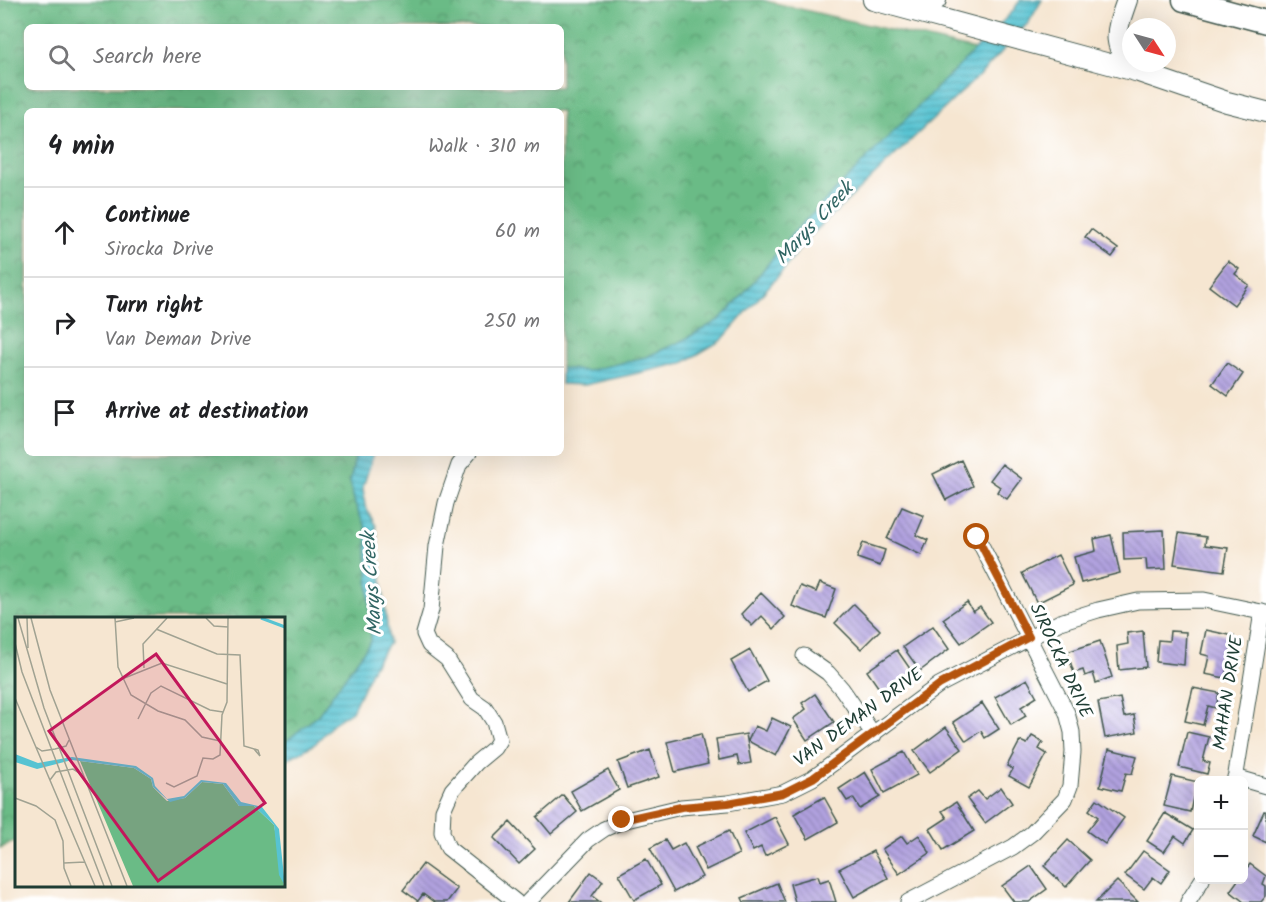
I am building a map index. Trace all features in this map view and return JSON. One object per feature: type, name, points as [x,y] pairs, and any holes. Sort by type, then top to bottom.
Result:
[{"type":"highway","points":[[1184,0],[1266,22]]},
{"type":"main road","points":[[881,2],[930,4],[936,0]]},
{"type":"main road","points":[[1122,55],[1117,35],[1127,0]]},
{"type":"main road","points":[[881,2],[1122,68]]},
{"type":"main road","points":[[1139,72],[1227,102],[1266,112]]},
{"type":"street","points":[[466,456],[459,465],[446,503],[437,546],[431,610],[424,634],[429,645],[447,659],[472,699],[485,708],[494,722],[499,740],[494,748],[476,763],[452,790],[443,810],[442,832],[448,848],[516,902]]},
{"type":"street","name":"SIROCKA DRIVE","points":[[908,902],[1013,847],[1032,833],[1065,799],[1070,786],[1073,752],[1072,732],[1067,713],[977,537]]},
{"type":"street","name":"VAN DEMAN DRIVE","points":[[528,902],[588,840],[622,820],[681,807],[728,803],[783,793],[813,778],[939,685],[1060,622],[1138,601],[1204,600],[1264,613]]},
{"type":"street","name":"MAHAN DRIVE","points":[[1236,776],[1264,613]]},
{"type":"street","points":[[804,656],[828,673],[874,735]]},
{"type":"street","points":[[1248,782],[1266,786]]},
{"type":"street","points":[[1188,902],[1199,884]]},
{"type":"green space","points":[[0,0],[762,0],[975,50],[794,233],[719,320],[682,341],[646,357],[587,371],[564,368],[564,108],[24,108],[24,456],[355,456],[350,482],[355,504],[366,529],[371,641],[318,715],[285,742],[285,617],[15,617],[15,841],[0,848]]},
{"type":"water","name":"Marys Creek","points":[[1020,0],[1042,0],[1029,22],[985,70],[807,239],[785,268],[722,340],[683,363],[585,385],[564,384],[564,368],[587,371],[646,357],[682,341],[719,320],[742,296],[793,233],[1013,11]]},
{"type":"water","name":"Marys Creek","points":[[355,456],[373,456],[363,487],[365,506],[376,526],[389,643],[374,665],[352,711],[334,723],[315,744],[285,760],[285,742],[318,715],[371,641],[366,529],[355,504],[350,482]]},
{"type":"building","points":[[1091,229],[1118,249],[1112,257],[1085,237]]},
{"type":"building","points":[[1228,261],[1239,269],[1235,274],[1249,285],[1234,305],[1209,286]]},
{"type":"building","points":[[1227,363],[1243,374],[1228,396],[1212,384]]},
{"type":"building","points":[[961,460],[973,486],[946,500],[933,474]]},
{"type":"building","points":[[1002,464],[1022,479],[1007,499],[997,492],[1000,487],[990,480]]},
{"type":"building","points":[[902,507],[924,516],[916,535],[928,540],[921,555],[887,539]]},
{"type":"building","points":[[1164,530],[1166,569],[1147,570],[1146,559],[1124,560],[1123,532]]},
{"type":"building","points":[[1179,533],[1206,537],[1205,545],[1228,548],[1224,571],[1174,564]]},
{"type":"building","points":[[1111,535],[1120,573],[1081,583],[1074,557],[1096,551],[1094,539]]},
{"type":"building","points":[[863,543],[885,550],[880,566],[857,558]]},
{"type":"building","points":[[1058,555],[1073,585],[1037,603],[1022,573]]},
{"type":"building","points":[[820,583],[836,589],[826,618],[792,606],[800,586],[816,592]]},
{"type":"building","points":[[761,593],[785,617],[774,629],[762,616],[752,626],[741,614]]},
{"type":"building","points":[[967,602],[973,612],[980,607],[991,622],[961,643],[943,619]]},
{"type":"building","points":[[854,604],[880,630],[861,649],[835,623]]},
{"type":"building","points":[[933,626],[949,649],[920,671],[903,647]]},
{"type":"building","points":[[1206,630],[1234,636],[1225,678],[1205,674],[1209,656],[1201,654]]},
{"type":"building","points":[[1143,631],[1146,667],[1119,670],[1117,646],[1128,644],[1127,633]]},
{"type":"building","points":[[1170,631],[1186,632],[1184,665],[1156,662],[1158,640],[1169,641]]},
{"type":"building","points":[[1100,641],[1112,677],[1096,683],[1093,673],[1085,676],[1083,670],[1074,673],[1067,652]]},
{"type":"building","points":[[750,650],[767,681],[748,692],[731,661]]},
{"type":"building","points":[[897,650],[913,673],[883,694],[867,671]]},
{"type":"building","points":[[1027,679],[1037,697],[1021,707],[1026,716],[1011,725],[995,697]]},
{"type":"building","points":[[1193,688],[1219,693],[1216,708],[1208,706],[1203,725],[1185,721]]},
{"type":"building","points":[[815,694],[834,722],[807,740],[793,719],[806,709],[802,703]]},
{"type":"building","points":[[1120,698],[1124,717],[1134,715],[1137,732],[1105,738],[1098,702]]},
{"type":"building","points":[[982,703],[999,729],[985,738],[981,731],[966,741],[953,722]]},
{"type":"building","points":[[772,718],[791,727],[776,756],[748,741],[755,726],[766,731]]},
{"type":"building","points":[[946,727],[962,749],[930,772],[914,751]]},
{"type":"building","points":[[1187,732],[1209,737],[1203,761],[1210,763],[1207,774],[1179,767]]},
{"type":"building","points":[[701,734],[708,764],[675,772],[667,742]]},
{"type":"building","points":[[746,734],[751,763],[739,765],[737,756],[719,760],[716,739]]},
{"type":"building","points":[[1032,736],[1043,742],[1039,749],[1047,754],[1029,787],[1009,776],[1013,769],[1007,766],[1020,741],[1027,744]]},
{"type":"building","points":[[1109,749],[1137,756],[1132,774],[1126,773],[1121,791],[1100,786]]},
{"type":"building","points":[[650,750],[659,777],[627,788],[618,762]]},
{"type":"building","points":[[904,752],[917,775],[884,793],[872,769]]},
{"type":"building","points":[[608,770],[619,790],[582,811],[571,791]]},
{"type":"building","points":[[865,772],[880,797],[860,809],[853,798],[847,801],[839,789]]},
{"type":"building","points":[[1172,776],[1194,781],[1194,798],[1190,812],[1164,806]]},
{"type":"building","points":[[1001,787],[1012,803],[985,823],[967,799],[978,791],[985,799]]},
{"type":"building","points":[[563,795],[577,812],[551,834],[537,817]]},
{"type":"building","points":[[824,797],[838,822],[808,839],[794,814]]},
{"type":"building","points":[[1097,799],[1124,818],[1105,844],[1087,831],[1098,817],[1089,810]]},
{"type":"building","points":[[956,802],[974,831],[943,850],[930,829],[947,818],[942,811]]},
{"type":"building","points":[[1264,811],[1266,812],[1266,842],[1253,836]]},
{"type":"building","points":[[1165,813],[1193,830],[1185,843],[1175,836],[1164,852],[1147,841]]},
{"type":"building","points":[[775,817],[789,844],[765,856],[761,847],[753,851],[744,833]]},
{"type":"building","points":[[510,822],[535,849],[519,864],[494,838]]},
{"type":"building","points":[[729,831],[739,854],[706,870],[695,847]]},
{"type":"building","points":[[919,835],[930,853],[899,874],[882,849],[902,836],[907,843]]},
{"type":"building","points":[[665,840],[671,850],[684,843],[702,877],[674,892],[650,848]]},
{"type":"building","points":[[1068,840],[1090,860],[1066,887],[1044,866]]},
{"type":"building","points":[[873,851],[888,878],[854,897],[839,869]]},
{"type":"building","points":[[1143,851],[1170,870],[1161,883],[1153,877],[1144,889],[1125,875]]},
{"type":"building","points":[[646,859],[661,885],[634,900],[619,874]]},
{"type":"building","points":[[423,864],[457,889],[447,902],[434,902],[423,894],[418,901],[403,890]]},
{"type":"building","points":[[1250,864],[1266,876],[1263,884],[1266,886],[1266,896],[1261,902],[1244,902],[1230,891],[1235,884],[1248,884]]},
{"type":"building","points":[[1031,866],[1047,889],[1029,902],[1014,902],[1002,886]]},
{"type":"building","points":[[591,872],[603,881],[592,896],[600,902],[569,902]]},
{"type":"building","points":[[818,876],[820,882],[829,879],[836,902],[795,902],[790,884]]},
{"type":"building","points":[[1117,881],[1138,902],[1096,902]]},
{"type":"building","points":[[777,883],[785,902],[744,902],[742,898]]},
{"type":"route","points":[[622,820],[681,807],[728,803],[783,793],[813,778],[939,685],[1029,637],[977,537]]}]
